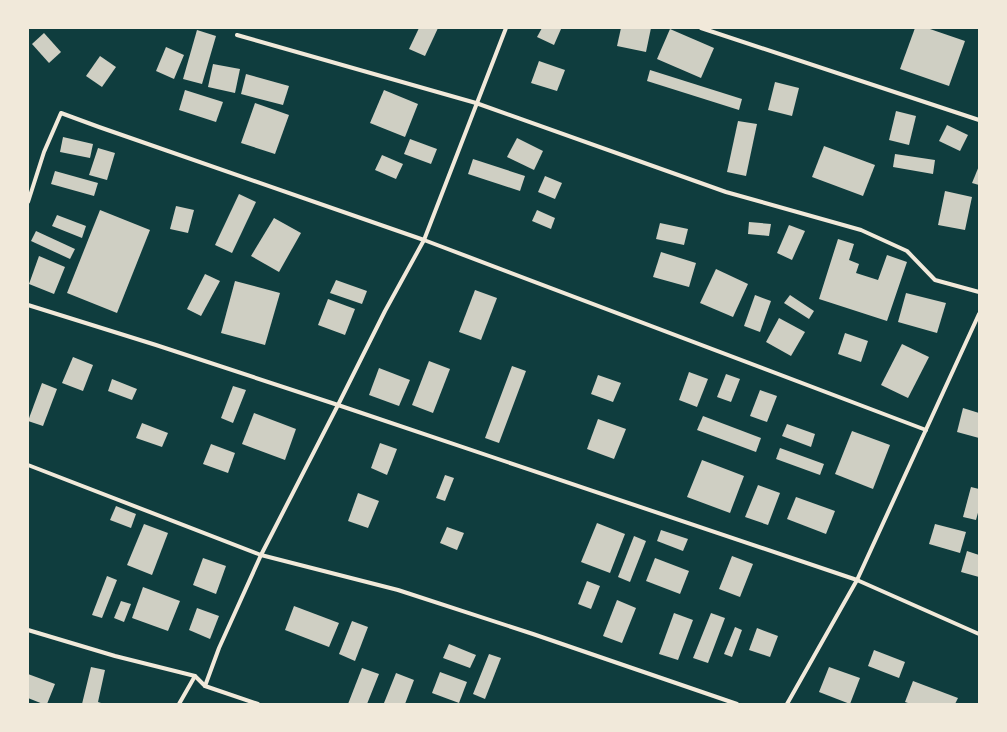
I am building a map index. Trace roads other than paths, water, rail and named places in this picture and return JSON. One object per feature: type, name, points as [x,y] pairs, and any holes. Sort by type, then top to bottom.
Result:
[{"type":"street","points":[[205,686],[219,648],[261,555],[385,311],[424,240],[476,102],[506,28]]},
{"type":"street","points":[[701,28],[979,120]]},
{"type":"street","points":[[237,35],[476,102],[726,192],[861,230],[907,251],[935,280],[979,292]]},
{"type":"street","points":[[28,202],[44,152],[62,113],[424,240],[926,430]]},
{"type":"street","points":[[28,305],[156,345],[338,405],[857,580],[979,634]]},
{"type":"street","points":[[787,704],[857,580],[979,314]]},
{"type":"street","points":[[28,465],[261,555],[398,590],[533,634],[737,704]]},
{"type":"street","points":[[28,630],[115,656],[195,676],[205,686],[258,704]]},
{"type":"street","points":[[180,704],[195,676]]}]
